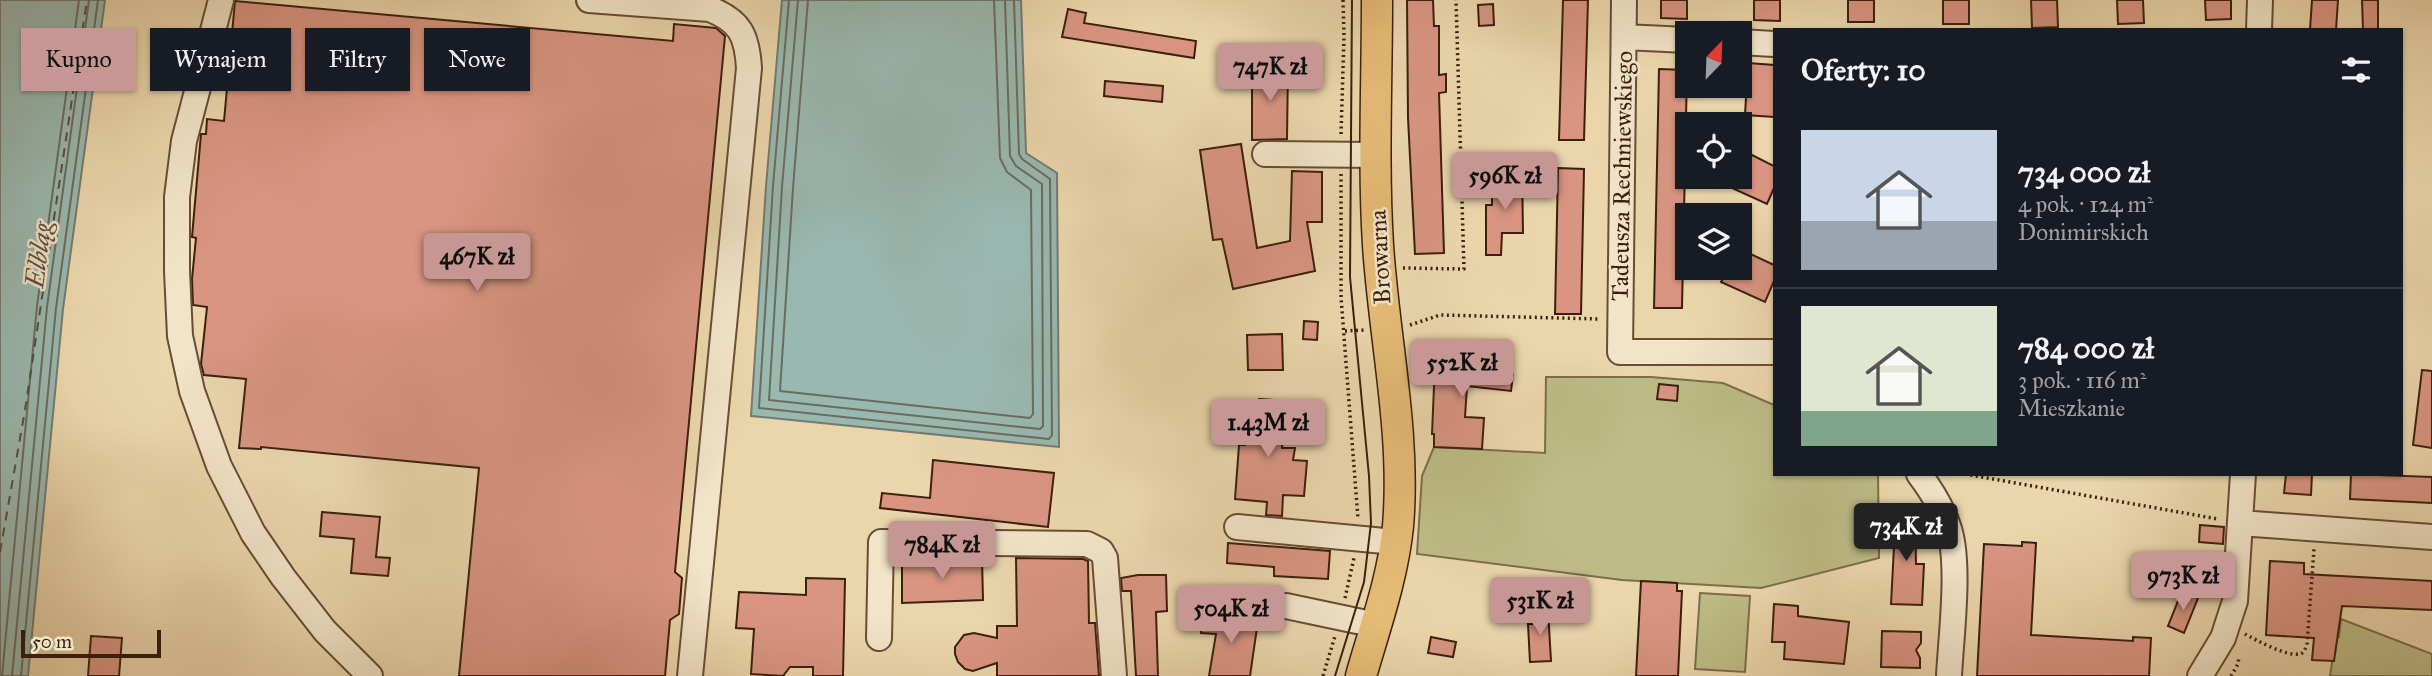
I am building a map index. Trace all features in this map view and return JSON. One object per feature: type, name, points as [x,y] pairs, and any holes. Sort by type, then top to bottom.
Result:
[{"type":"main road","name":"Browarna","points":[[1361,676],[1395,542],[1399,492],[1380,270],[1377,0]]},
{"type":"street","points":[[221,0],[184,141],[177,197],[180,335],[192,391],[219,466],[253,533],[325,631],[370,676]]},
{"type":"street","points":[[590,0],[710,9],[726,16],[741,30],[748,49],[749,68],[690,676]]},
{"type":"street","name":"Tadeusza Rechniewskiego","points":[[1624,0],[1620,352],[1773,352]]},
{"type":"street","points":[[2259,28],[2260,0]]},
{"type":"street","points":[[1624,37],[1675,39]]},
{"type":"street","points":[[1752,43],[1773,44]]},
{"type":"street","points":[[1265,154],[1377,155]]},
{"type":"street","points":[[1920,476],[1940,505],[1949,528],[1954,554],[1949,676]]},
{"type":"street","points":[[2200,676],[2223,638],[2235,601],[2242,476]]},
{"type":"street","points":[[2240,523],[2432,537]]},
{"type":"street","points":[[1237,527],[1395,542]]},
{"type":"street","points":[[879,638],[881,542],[1087,544],[1101,551],[1105,558],[1114,676]]},
{"type":"street","points":[[1286,606],[1376,625]]},
{"type":"path","points":[[1323,676],[1340,618],[1358,538],[1342,297],[1341,155],[1345,37],[1343,0]]},
{"type":"path","points":[[1380,270],[1464,268],[1456,0]]},
{"type":"path","points":[[1401,328],[1440,315],[1620,320]]},
{"type":"path","points":[[1976,476],[2240,523]]},
{"type":"path","points":[[2230,622],[2258,641],[2286,652],[2304,652],[2308,635],[2316,529]]},
{"type":"shaded area","points":[[1546,377],[1651,377],[1723,383],[1773,405],[1773,476],[1878,476],[1879,558],[1761,588],[1622,580],[1417,554],[1422,476],[1434,447],[1545,453]]},
{"type":"shaded area","points":[[1700,593],[1750,596],[1745,672],[1695,669]]},
{"type":"shaded area","points":[[2341,619],[2432,654],[2432,676],[2330,676]]},
{"type":"water","name":"Elbląg","points":[[0,0],[105,0],[101,28],[21,28],[21,91],[93,91],[63,309],[28,676],[0,676]]},
{"type":"water","points":[[782,0],[1021,0],[1026,153],[1057,173],[1059,447],[751,416],[766,186]]},
{"type":"building","points":[[1407,0],[1433,0],[1434,26],[1439,26],[1439,75],[1446,74],[1446,92],[1439,93],[1444,253],[1415,254],[1408,118]]},
{"type":"building","points":[[1563,0],[1588,0],[1584,140],[1559,140]]},
{"type":"building","points":[[1661,0],[1687,0],[1687,19],[1661,18]]},
{"type":"building","points":[[1754,0],[1780,0],[1780,21],[1754,20]]},
{"type":"building","points":[[1848,0],[1874,0],[1874,22],[1848,22]]},
{"type":"building","points":[[1943,0],[1969,0],[1969,24],[1943,24]]},
{"type":"building","points":[[2031,0],[2057,0],[2058,27],[2032,28]]},
{"type":"building","points":[[2117,0],[2143,0],[2144,23],[2118,24]]},
{"type":"building","points":[[2205,0],[2231,0],[2231,19],[2206,20]]},
{"type":"building","points":[[2312,0],[2338,0],[2336,28],[2310,28]]},
{"type":"building","points":[[2362,0],[2378,0],[2378,28],[2363,28]]},
{"type":"building","points":[[235,1],[673,41],[674,24],[716,28],[725,36],[675,572],[682,578],[679,614],[670,620],[665,676],[459,676],[479,468],[261,447],[239,448],[246,379],[204,375],[201,364],[207,307],[193,305],[192,279],[196,238],[192,237],[201,134],[206,134],[207,119],[224,121],[227,91],[291,91],[291,28],[233,28]]},
{"type":"building","points":[[1493,4],[1494,25],[1479,26],[1478,5]]},
{"type":"building","points":[[1068,9],[1086,13],[1084,23],[1196,41],[1194,58],[1062,37]]},
{"type":"building","points":[[1752,63],[1773,65],[1773,117],[1752,115],[1752,112],[1745,112],[1746,98],[1752,98]]},
{"type":"building","points":[[1252,66],[1288,66],[1287,139],[1252,140]]},
{"type":"building","points":[[1659,69],[1675,70],[1675,98],[1686,98],[1686,112],[1675,112],[1675,189],[1684,189],[1684,203],[1675,203],[1675,280],[1683,280],[1682,308],[1654,308]]},
{"type":"building","points":[[1105,81],[1163,86],[1162,102],[1104,96]]},
{"type":"building","points":[[1241,144],[1257,248],[1290,241],[1292,171],[1322,172],[1322,222],[1307,222],[1315,271],[1233,289],[1222,239],[1213,240],[1200,150]]},
{"type":"building","points":[[1752,155],[1773,166],[1773,190],[1767,204],[1734,189],[1752,189]]},
{"type":"building","points":[[1505,166],[1522,167],[1523,233],[1502,233],[1501,255],[1486,255],[1486,205],[1492,205],[1492,196],[1506,196]]},
{"type":"building","points":[[1558,168],[1584,169],[1581,314],[1555,314]]},
{"type":"building","points":[[1752,255],[1773,265],[1773,283],[1765,302],[1721,282],[1752,280]]},
{"type":"building","points":[[1304,321],[1318,322],[1317,340],[1303,339]]},
{"type":"building","points":[[1282,334],[1283,370],[1248,370],[1247,335]]},
{"type":"building","points":[[1455,349],[1492,355],[1491,371],[1513,374],[1511,391],[1467,386],[1465,417],[1484,418],[1482,449],[1434,447],[1432,434],[1435,363],[1452,366]]},
{"type":"building","points":[[2422,370],[2432,371],[2432,448],[2413,445]]},
{"type":"building","points":[[1659,384],[1678,386],[1677,401],[1657,399]]},
{"type":"building","points":[[1259,399],[1285,404],[1282,448],[1295,448],[1293,460],[1307,461],[1304,496],[1283,495],[1282,516],[1266,515],[1267,502],[1235,499],[1239,445],[1245,445],[1247,401],[1258,402]]},
{"type":"building","points":[[933,460],[1054,473],[1048,527],[880,508],[882,493],[930,498]]},
{"type":"building","points":[[2286,476],[2312,476],[2311,495],[2284,493]]},
{"type":"building","points":[[2351,476],[2432,477],[2432,503],[2350,499]]},
{"type":"building","points":[[322,512],[380,517],[376,557],[390,558],[388,576],[351,573],[354,539],[320,536]]},
{"type":"building","points":[[1915,513],[1916,564],[1924,564],[1922,605],[1891,604],[1894,547],[1891,522],[1895,522],[1895,514]]},
{"type":"building","points":[[2200,525],[2224,527],[2223,544],[2199,542]]},
{"type":"building","points":[[2022,542],[2036,543],[2031,635],[2133,641],[2133,637],[2151,638],[2149,676],[1977,676],[1984,544],[2022,546]]},
{"type":"building","points":[[1228,543],[1330,551],[1328,579],[1274,576],[1274,567],[1227,563]]},
{"type":"building","points":[[1016,558],[1088,561],[1089,623],[1095,623],[1099,676],[997,676],[997,663],[973,671],[965,669],[958,662],[955,647],[964,635],[974,633],[997,638],[997,626],[1017,626]]},
{"type":"building","points":[[982,559],[983,600],[902,603],[902,560]]},
{"type":"building","points":[[2270,561],[2304,563],[2304,574],[2432,581],[2432,610],[2342,606],[2334,661],[2312,660],[2314,638],[2266,635]]},
{"type":"building","points":[[1166,575],[1167,611],[1156,612],[1158,676],[1136,676],[1131,591],[1122,591],[1121,578]]},
{"type":"building","points":[[806,578],[845,579],[843,676],[813,676],[813,667],[790,667],[783,676],[751,674],[754,629],[736,628],[739,592],[806,595]]},
{"type":"building","points":[[1641,581],[1677,583],[1677,591],[1682,591],[1678,676],[1636,676]]},
{"type":"building","points":[[2182,591],[2198,598],[2184,633],[2168,626]]},
{"type":"building","points":[[1774,604],[1798,606],[1798,616],[1849,622],[1844,664],[1784,659],[1785,642],[1772,642]]},
{"type":"building","points":[[1548,611],[1551,661],[1530,662],[1528,624],[1532,624],[1531,612]]},
{"type":"building","points":[[1202,616],[1258,621],[1250,676],[1209,676],[1216,634],[1201,633]]},
{"type":"building","points":[[1882,631],[1921,632],[1921,643],[1916,650],[1920,658],[1920,668],[1881,667]]},
{"type":"building","points":[[91,636],[122,638],[119,676],[88,676]]},
{"type":"building","points":[[1431,637],[1456,642],[1453,657],[1428,653]]},
{"type":"ferry route","points":[[0,552],[25,410],[87,0]]},
{"type":"tram line","points":[[1335,676],[1364,582],[1371,523],[1350,277],[1352,0]]}]
